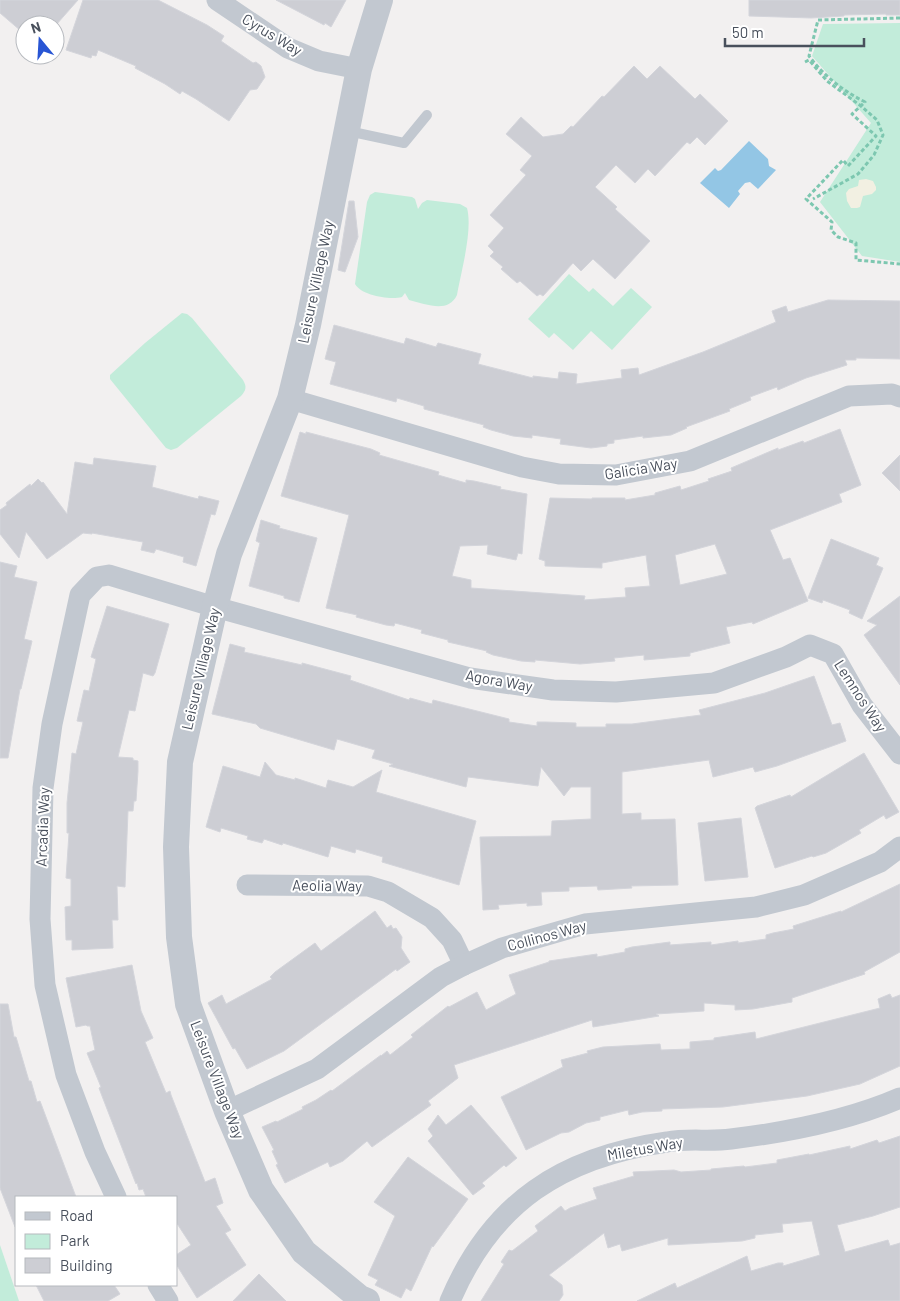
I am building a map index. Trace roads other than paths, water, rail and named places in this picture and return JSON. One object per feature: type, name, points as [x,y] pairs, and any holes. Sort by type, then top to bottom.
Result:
[{"type":"street","name":"Cyrus Way","points":[[217,0],[288,48],[319,61],[359,69]]},
{"type":"street","name":"Leisure Village Way","points":[[367,1301],[360,1298],[304,1252],[261,1190],[227,1111],[188,1004],[179,937],[176,847],[180,762],[215,607],[229,554],[290,399],[308,325],[359,69],[380,0]]},
{"type":"street","name":"Galicia Way","points":[[290,399],[522,467],[559,474],[616,476],[690,461],[849,396],[892,394],[900,397]]},
{"type":"street","name":"Arcadia Way","points":[[116,1196],[95,1152],[66,1076],[45,985],[40,919],[44,788],[52,724],[80,595],[97,577],[109,574],[215,607]]},
{"type":"street","name":"Agora Way","points":[[215,607],[470,678],[553,690],[616,692],[714,683],[786,656]]},
{"type":"street","name":"Lemnos Way","points":[[786,656],[810,645],[833,654],[862,705],[900,754]]},
{"type":"street","name":"Collinos Way","points":[[227,1111],[317,1069],[441,977],[502,948],[585,924],[756,907],[804,895],[880,862],[900,847]]},
{"type":"street","name":"Aeolia Way","points":[[247,885],[368,886],[388,892],[432,918],[452,940],[464,965]]},
{"type":"street","name":"Miletus Way","points":[[450,1301],[461,1275],[488,1233],[510,1209],[546,1181],[604,1155],[668,1141],[730,1140],[830,1122],[873,1109],[900,1098]]},
{"type":"street","points":[[159,1286],[168,1301]]},
{"type":"lane","points":[[347,131],[404,143],[427,115]]},
{"type":"water","points":[[749,141],[768,159],[769,166],[776,170],[758,189],[750,182],[745,183],[738,191],[740,194],[729,208],[700,183],[715,168],[718,171],[721,170]]}]
